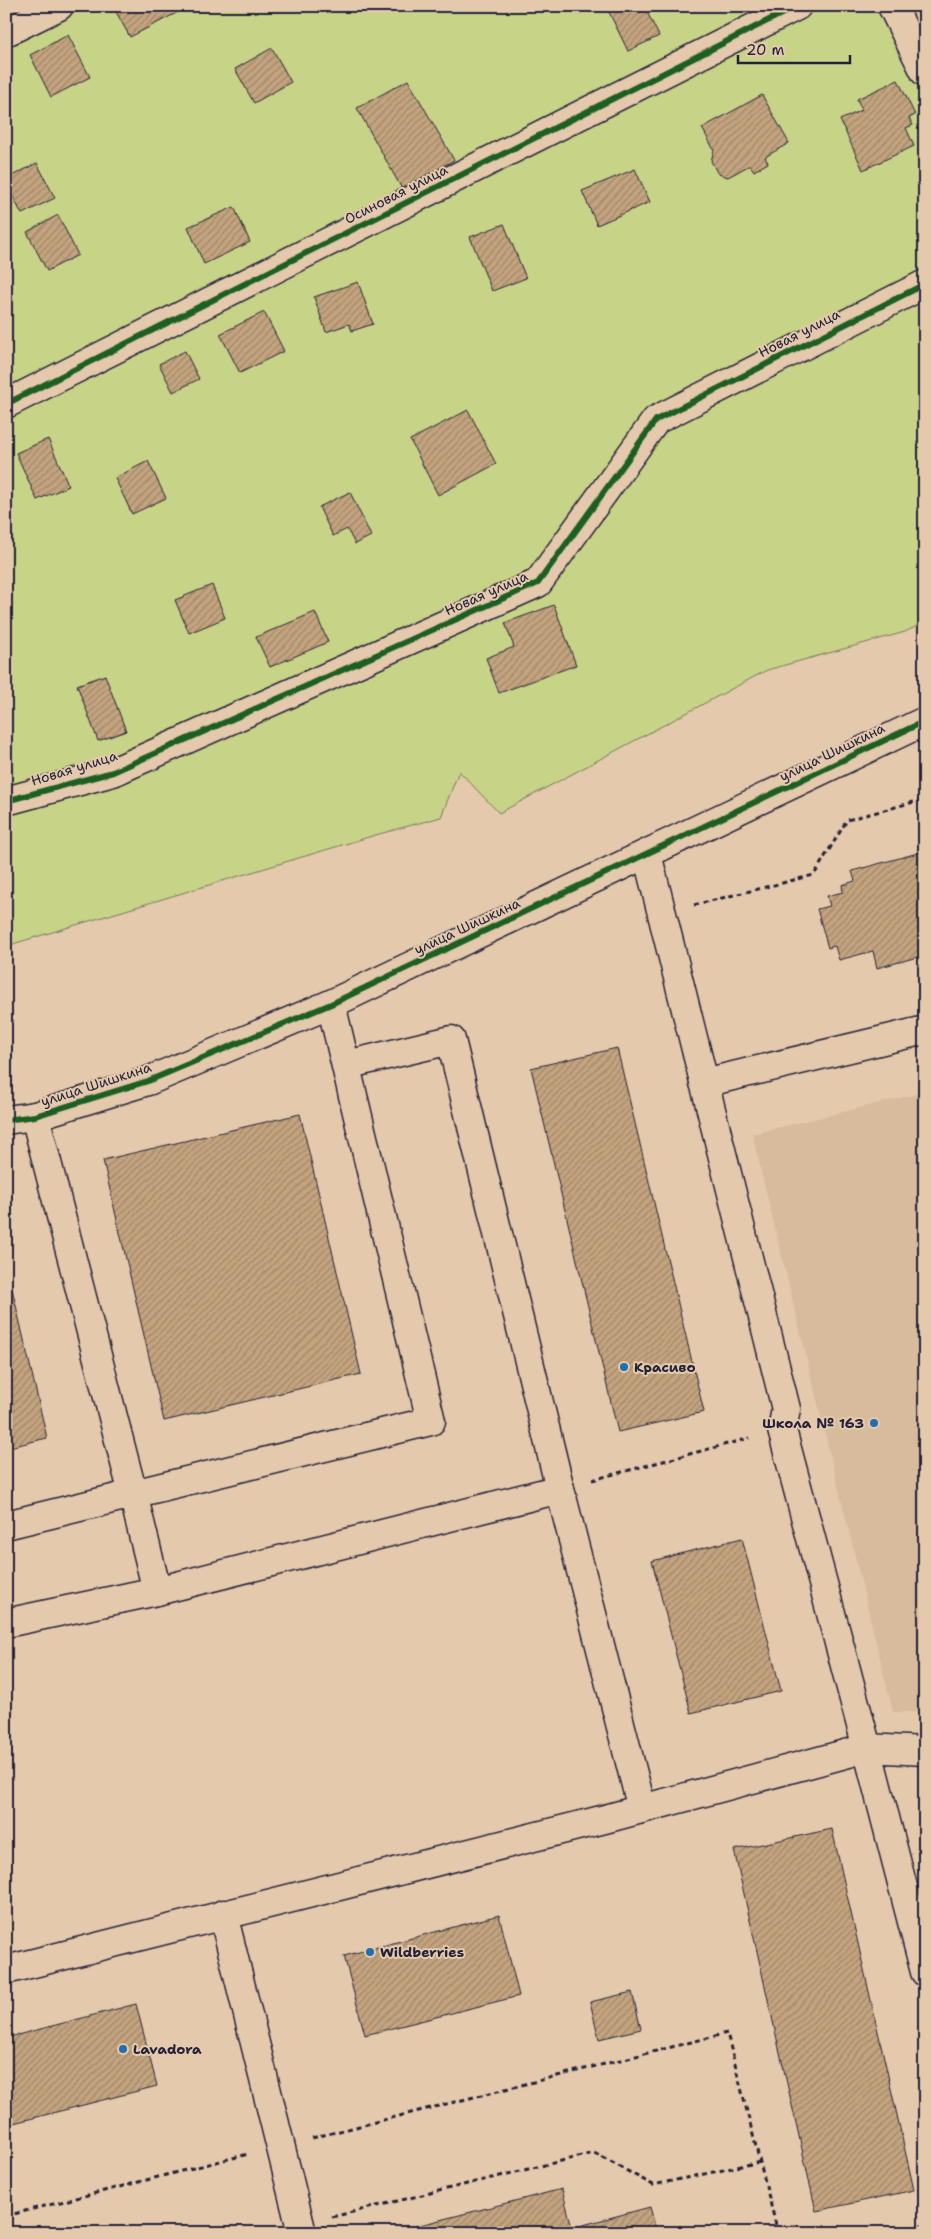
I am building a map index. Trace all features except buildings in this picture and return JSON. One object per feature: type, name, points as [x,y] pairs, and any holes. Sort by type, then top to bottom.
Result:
[{"type":"street","points":[[6,32],[59,6]]},
{"type":"street","name":"Осиновая улица","points":[[6,404],[797,6]]},
{"type":"street","points":[[892,6],[925,72]]},
{"type":"street","name":"Новая улица","points":[[6,801],[113,772],[538,583],[656,420],[925,284]]},
{"type":"street","name":"улица Шишкина","points":[[6,1120],[36,1116],[148,1081],[331,1004],[925,721]]},
{"type":"street","points":[[647,854],[786,1409],[782,1430],[925,1972]]},
{"type":"street","points":[[6,1525],[432,1421],[331,1004]]},
{"type":"street","points":[[704,1083],[925,1030]]},
{"type":"street","points":[[346,1065],[451,1040],[560,1489],[642,1809]]},
{"type":"street","points":[[36,1116],[157,1591]]},
{"type":"street","points":[[6,1623],[157,1591],[560,1489]]},
{"type":"street","points":[[6,1970],[642,1809],[867,1748],[925,1750]]},
{"type":"street","points":[[223,1914],[301,2229]]},
{"type":"path","points":[[662,913],[814,875],[848,820],[925,800]]},
{"type":"path","points":[[560,1489],[782,1430]]},
{"type":"path","points":[[6,2216],[726,2032],[778,2233]]},
{"type":"path","points":[[301,2229],[594,2153],[653,2185],[760,2162]]},
{"type":"path","points":[[894,2233],[925,2226]]},
{"type":"shaded area","name":"Школа № 163","points":[[925,1092],[925,1712],[893,1712],[752,1134]]},
{"type":"green space","points":[[6,6],[925,6],[925,622],[905,632],[767,670],[499,813],[459,771],[441,817],[6,946]]},
{"type":"cycle path","points":[[6,404],[797,6]]},
{"type":"cycle path","points":[[6,801],[113,772],[538,583],[656,420],[925,284]]},
{"type":"cycle path","points":[[6,1120],[35,1116],[148,1081],[331,1004],[925,721]]},
{"type":"place","name":"Красиво","points":[[624,1367]]},
{"type":"place","name":"Школа № 163","points":[[874,1423]]},
{"type":"place","name":"Wildberries","points":[[370,1952]]},
{"type":"place","name":"Lavadora","points":[[123,2049]]}]
